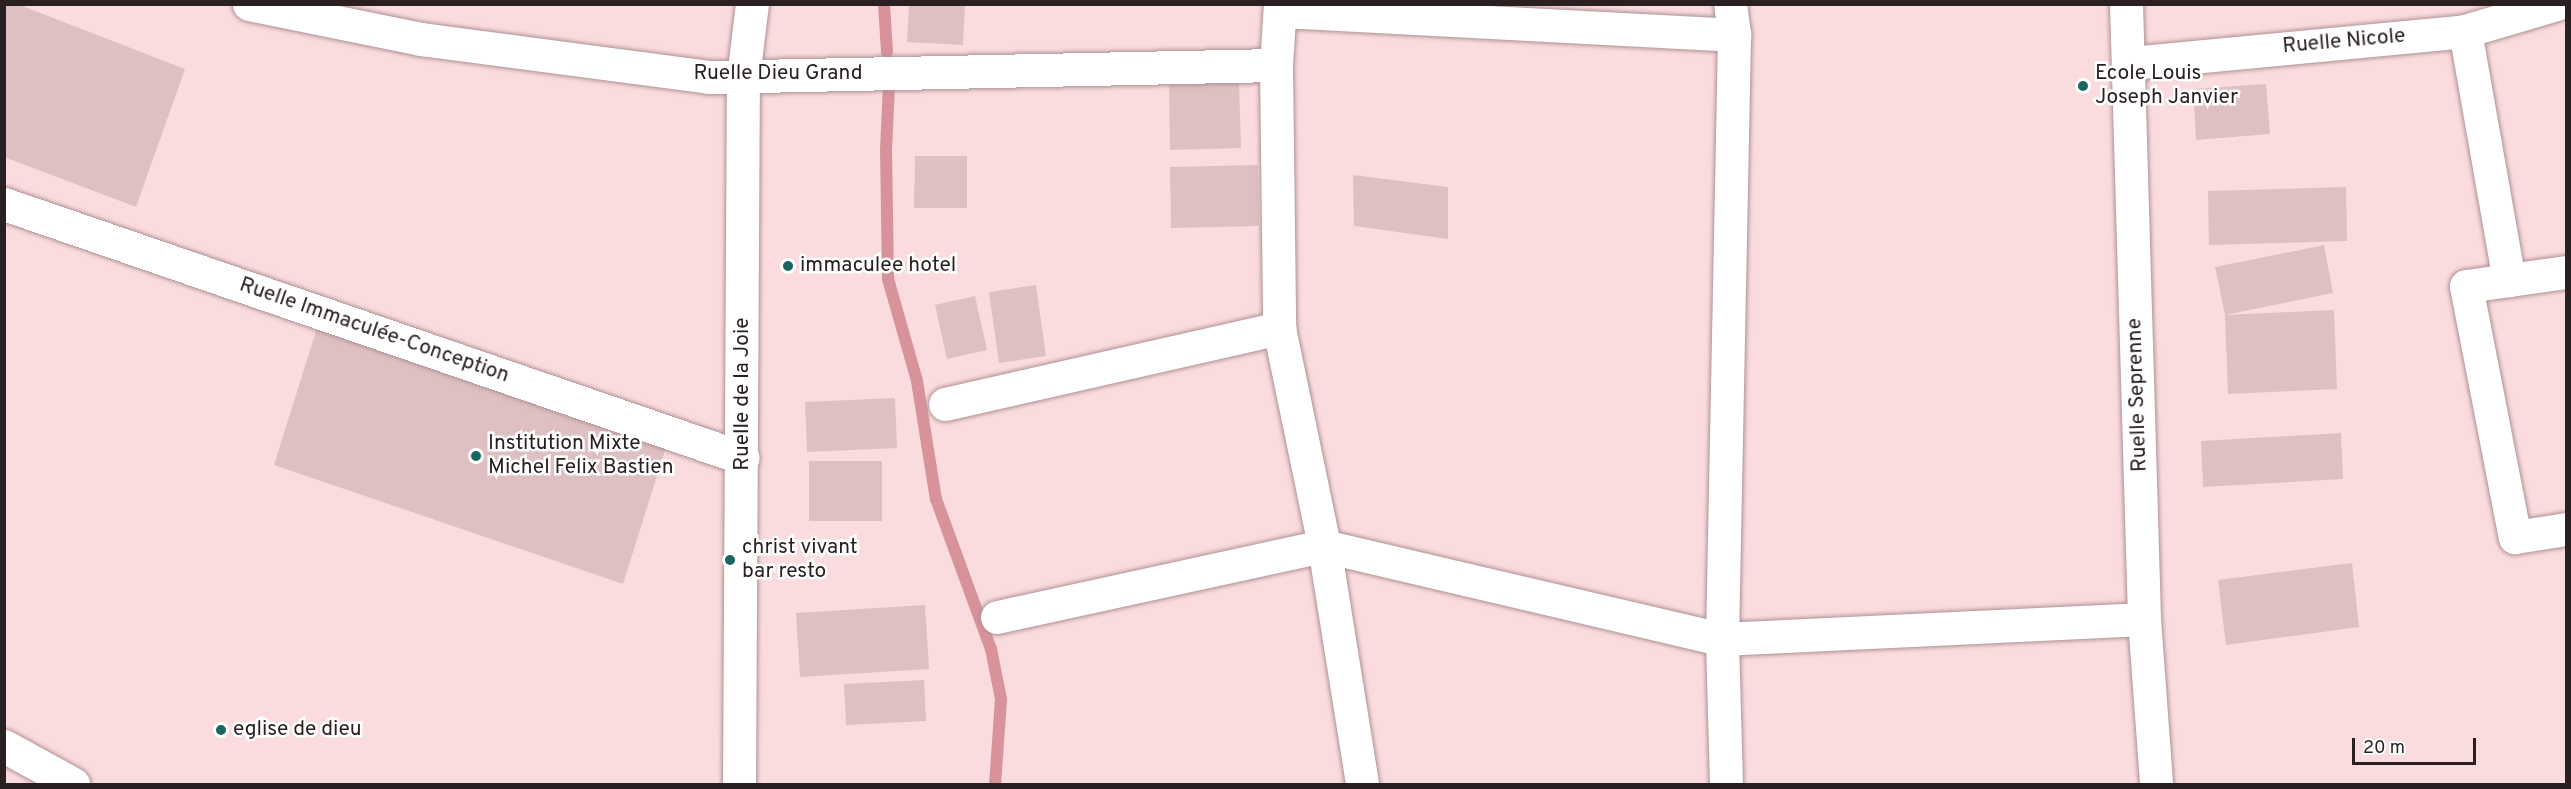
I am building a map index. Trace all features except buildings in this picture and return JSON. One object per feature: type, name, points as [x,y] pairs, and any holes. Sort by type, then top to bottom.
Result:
[{"type":"street","name":"Ruelle Dieu Grand","points":[[249,4],[421,39],[708,77],[1276,65]]},
{"type":"street","name":"Ruelle de la Joie","points":[[739,784],[743,458],[743,77],[752,4]]},
{"type":"street","name":"Ruelle Seprenne","points":[[2126,4],[2144,619],[2156,784]]},
{"type":"street","name":"Ruelle Nicole","points":[[2129,63],[2465,31],[2556,4]]},
{"type":"street","points":[[1362,784],[1324,546],[1279,328],[1276,65],[1280,8],[1732,20],[1722,639],[1726,784]]},
{"type":"street","points":[[2465,31],[2509,280]]},
{"type":"street","name":"Ruelle Immaculée-Conception","points":[[4,204],[743,458]]},
{"type":"street","points":[[2566,272],[2466,286],[2515,537],[2566,529]]},
{"type":"street","points":[[945,404],[1279,328]]},
{"type":"street","points":[[997,617],[1324,546],[1722,639],[2144,619]]},
{"type":"street","points":[[4,746],[73,784]]},
{"type":"waterway","points":[[884,4],[887,52]]},
{"type":"waterway","points":[[889,84],[886,150],[888,279],[917,381],[936,499],[991,649],[1001,699],[995,784]]},
{"type":"place","name":"Ecole Louis Joseph Janvier","points":[[2083,86]]},
{"type":"place","name":"immaculee hotel","points":[[788,266]]},
{"type":"place","name":"Institution Mixte Michel Felix Bastien","points":[[476,456]]},
{"type":"place","name":"christ vivant bar resto","points":[[730,560]]},
{"type":"place","name":"eglise de dieu","points":[[221,730]]}]
